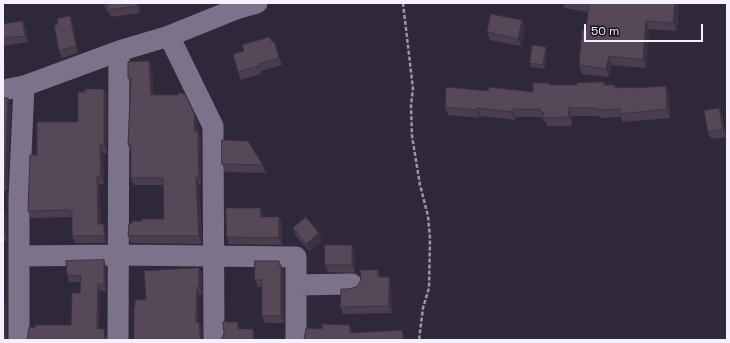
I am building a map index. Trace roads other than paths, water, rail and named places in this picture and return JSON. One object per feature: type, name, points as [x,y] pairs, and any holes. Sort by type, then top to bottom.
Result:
[{"type":"street","points":[[3,90],[24,86],[119,51],[169,36],[236,9],[257,3]]},
{"type":"street","points":[[169,36],[213,126],[214,340]]},
{"type":"street","points":[[118,340],[117,255],[119,51]]},
{"type":"street","points":[[19,340],[11,286],[20,256],[11,199],[24,86]]},
{"type":"street","points":[[20,256],[117,255],[296,258],[296,340]]},
{"type":"street","points":[[296,284],[352,284]]}]
